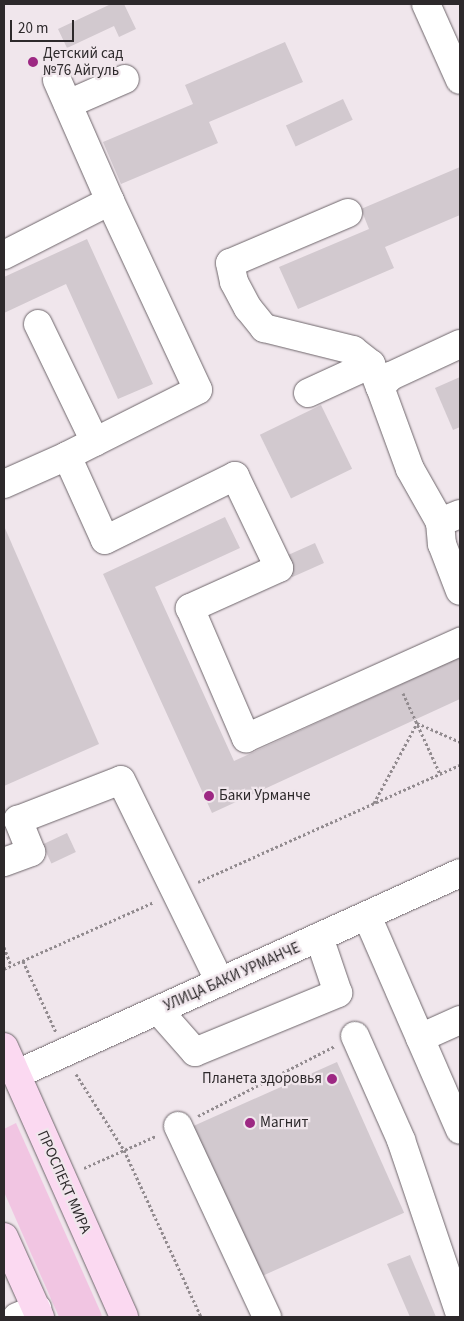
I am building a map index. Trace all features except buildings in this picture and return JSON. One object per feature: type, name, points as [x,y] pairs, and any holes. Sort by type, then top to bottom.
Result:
[{"type":"main road","name":"ПРОСПЕКТ МИРА","points":[[4,1047],[10,1077],[62,1178],[122,1313]]},
{"type":"main road","points":[[4,1237],[31,1314]]},
{"type":"street","points":[[426,4],[460,80]]},
{"type":"street","points":[[68,104],[125,78]]},
{"type":"street","points":[[4,484],[66,456],[198,390],[110,201],[57,80]]},
{"type":"street","points":[[4,255],[110,201]]},
{"type":"street","points":[[348,213],[230,263],[234,282],[248,308],[264,328],[354,350],[375,375],[410,469],[450,518],[442,544],[460,591]]},
{"type":"street","points":[[38,324],[94,442]]},
{"type":"street","points":[[308,393],[375,375],[391,376],[460,344]]},
{"type":"street","points":[[66,456],[104,540],[235,476],[279,568],[190,608],[246,738],[460,642]]},
{"type":"street","points":[[4,862],[31,852],[18,820],[121,780],[220,982]]},
{"type":"street","name":"УЛИЦА БАКИ УРМАНЧЕ","points":[[10,1077],[460,874]]},
{"type":"street","points":[[367,916],[460,1130]]},
{"type":"street","points":[[158,1010],[195,1052],[338,993],[319,938]]},
{"type":"street","points":[[420,1038],[460,1020]]},
{"type":"street","points":[[355,1036],[401,1140],[460,1314]]},
{"type":"street","points":[[178,1126],[267,1317]]},
{"type":"path","points":[[394,672],[440,774]]},
{"type":"path","points":[[417,723],[460,742]]},
{"type":"path","points":[[374,804],[417,723]]},
{"type":"path","points":[[4,969],[460,765]]},
{"type":"path","points":[[4,947],[11,965]]},
{"type":"path","points":[[23,960],[78,1078],[124,1150],[201,1317]]},
{"type":"path","points":[[62,1178],[178,1126],[355,1036]]},
{"type":"shaded area","points":[[16,1123],[102,1317],[59,1317],[4,1192],[4,1129]]},
{"type":"place","name":"Детский сад №76 Айгуль","points":[[33,62]]},
{"type":"place","name":"Баки Урманче","points":[[209,796]]},
{"type":"place","name":"Планета здоровья","points":[[332,1079]]},
{"type":"place","name":"Магнит","points":[[250,1123]]}]
